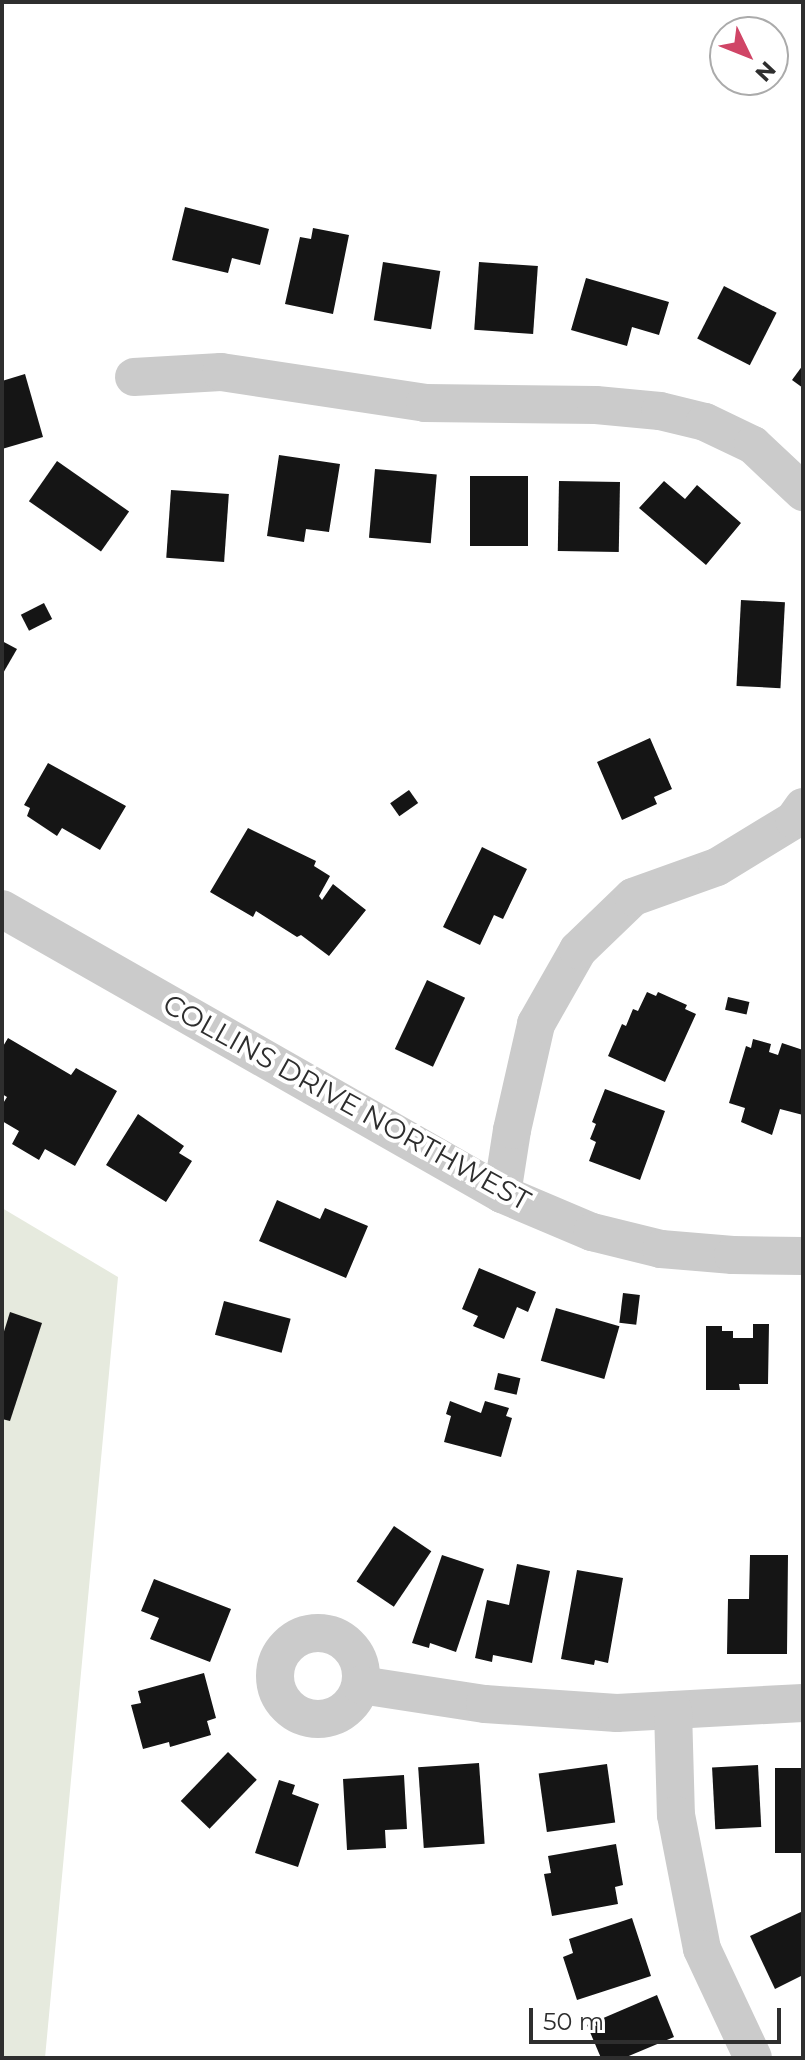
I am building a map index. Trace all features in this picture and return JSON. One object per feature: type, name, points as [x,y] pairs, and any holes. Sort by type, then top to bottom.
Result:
[{"type":"street","points":[[134,377],[221,372],[425,403],[596,405],[660,411],[705,422],[753,445],[803,492]]},
{"type":"street","points":[[502,1194],[512,1130],[536,1024],[578,950],[633,897],[717,867],[794,820],[803,807]]},
{"type":"street","name":"COLLINS DRIVE NORTHWEST","points":[[2,909],[502,1194],[592,1232],[661,1249],[733,1255],[803,1256]]},
{"type":"street","points":[[361,1685],[485,1704],[617,1713],[803,1703]]},
{"type":"street","points":[[673,1710],[676,1815],[702,1949],[753,2058]]},
{"type":"shaded area","points":[[2,1208],[118,1277],[45,2058],[2,2058]]},
{"type":"building","points":[[185,207],[269,229],[260,265],[232,258],[228,273],[172,260]]},
{"type":"building","points":[[313,228],[349,235],[333,314],[285,304],[300,237],[311,239]]},
{"type":"building","points":[[383,262],[440,271],[431,329],[374,320]]},
{"type":"building","points":[[479,262],[538,266],[533,334],[474,330]]},
{"type":"building","points":[[586,278],[669,302],[659,335],[632,327],[627,346],[571,330]]},
{"type":"building","points":[[724,286],[777,313],[750,365],[697,339]]},
{"type":"building","points":[[803,365],[803,388],[792,380]]},
{"type":"building","points":[[25,374],[43,437],[2,449],[2,381]]},
{"type":"building","points":[[279,455],[340,464],[329,532],[306,529],[304,542],[267,536]]},
{"type":"building","points":[[57,461],[129,511],[101,552],[29,501]]},
{"type":"building","points":[[375,469],[437,474],[431,543],[369,538]]},
{"type":"building","points":[[470,476],[528,476],[528,546],[470,546]]},
{"type":"building","points":[[559,481],[620,482],[619,552],[558,551]]},
{"type":"building","points":[[664,481],[685,499],[697,485],[741,523],[706,565],[639,508]]},
{"type":"building","points":[[171,490],[229,494],[224,562],[166,558]]},
{"type":"building","points":[[741,600],[785,602],[780,688],[736,686]]},
{"type":"building","points":[[44,603],[52,619],[29,631],[21,615]]},
{"type":"building","points":[[2,641],[17,649],[2,675]]},
{"type":"building","points":[[650,738],[672,789],[654,797],[657,804],[622,820],[597,762]]},
{"type":"building","points":[[48,763],[126,806],[100,850],[62,828],[57,836],[27,816],[30,808],[24,805]]},
{"type":"building","points":[[409,790],[418,803],[399,816],[390,803]]},
{"type":"building","points":[[248,828],[316,861],[314,866],[330,876],[319,896],[322,900],[333,884],[366,910],[329,956],[301,935],[297,937],[256,911],[253,917],[210,892]]},
{"type":"building","points":[[482,847],[527,869],[503,919],[494,915],[480,945],[443,927]]},
{"type":"building","points":[[427,980],[465,998],[433,1067],[395,1049]]},
{"type":"building","points":[[647,992],[656,996],[658,992],[687,1005],[685,1009],[696,1014],[665,1082],[608,1056],[622,1024],[626,1026],[633,1009],[638,1011]]},
{"type":"building","points":[[728,997],[749,1002],[747,1015],[725,1010]]},
{"type":"building","points":[[8,1038],[71,1075],[76,1068],[117,1091],[75,1166],[45,1149],[39,1160],[12,1144],[19,1131],[2,1121],[2,1105],[7,1097],[2,1094],[2,1048]]},
{"type":"building","points":[[753,1039],[771,1044],[769,1052],[778,1055],[782,1043],[803,1050],[803,1115],[780,1109],[772,1135],[741,1122],[745,1108],[729,1103],[746,1046],[751,1048]]},
{"type":"building","points":[[605,1089],[665,1111],[640,1180],[589,1161],[596,1142],[590,1139],[596,1124],[592,1122]]},
{"type":"building","points":[[138,1114],[184,1146],[179,1153],[192,1161],[166,1202],[106,1165]]},
{"type":"building","points":[[277,1200],[320,1219],[325,1208],[368,1226],[346,1278],[259,1241]]},
{"type":"building","points":[[479,1268],[536,1292],[528,1312],[517,1307],[504,1339],[473,1326],[478,1316],[462,1309]]},
{"type":"building","points":[[623,1293],[640,1295],[636,1325],[619,1323]]},
{"type":"building","points":[[224,1301],[291,1319],[282,1353],[215,1335]]},
{"type":"building","points":[[556,1308],[619,1326],[604,1379],[541,1361]]},
{"type":"building","points":[[10,1312],[42,1323],[10,1421],[2,1419],[2,1338]]},
{"type":"building","points":[[753,1324],[769,1324],[768,1384],[739,1384],[740,1390],[706,1390],[706,1326],[722,1326],[722,1331],[733,1331],[733,1338],[753,1338]]},
{"type":"building","points":[[498,1373],[520,1378],[517,1395],[494,1390]]},
{"type":"building","points":[[450,1401],[481,1413],[485,1401],[509,1408],[506,1416],[512,1418],[501,1457],[444,1442],[451,1416],[446,1414]]},
{"type":"building","points":[[394,1526],[431,1551],[394,1607],[357,1582]]},
{"type":"building","points":[[442,1555],[484,1569],[456,1652],[430,1643],[429,1648],[412,1643]]},
{"type":"building","points":[[750,1555],[788,1555],[787,1654],[727,1654],[728,1599],[749,1599]]},
{"type":"building","points":[[517,1564],[550,1571],[532,1663],[493,1655],[492,1662],[475,1658],[487,1600],[509,1605]]},
{"type":"building","points":[[577,1570],[623,1578],[608,1663],[595,1660],[594,1665],[561,1659]]},
{"type":"building","points":[[154,1579],[231,1609],[210,1662],[150,1639],[159,1618],[141,1611]]},
{"type":"building","points":[[204,1673],[216,1718],[207,1721],[211,1735],[170,1747],[169,1742],[143,1749],[131,1705],[141,1703],[138,1691]]},
{"type":"building","points":[[228,1752],[257,1780],[210,1829],[181,1801]]},
{"type":"building","points":[[479,1763],[485,1844],[424,1848],[418,1767]]},
{"type":"building","points":[[607,1764],[615,1822],[547,1832],[539,1774]]},
{"type":"building","points":[[758,1765],[761,1827],[715,1829],[712,1767]]},
{"type":"building","points":[[775,1768],[803,1768],[803,1853],[775,1853]]},
{"type":"building","points":[[404,1775],[407,1829],[385,1830],[386,1848],[347,1850],[343,1779]]},
{"type":"building","points":[[279,1780],[295,1785],[292,1794],[319,1804],[298,1867],[255,1853]]},
{"type":"building","points":[[616,1844],[623,1885],[615,1887],[618,1904],[552,1916],[544,1874],[551,1873],[548,1856]]},
{"type":"building","points":[[803,1911],[803,1975],[775,1989],[750,1936]]},
{"type":"building","points":[[632,1918],[651,1976],[577,2000],[563,1957],[573,1953],[569,1939]]},
{"type":"building","points":[[657,1995],[674,2037],[624,2058],[601,2058],[587,2025]]}]
